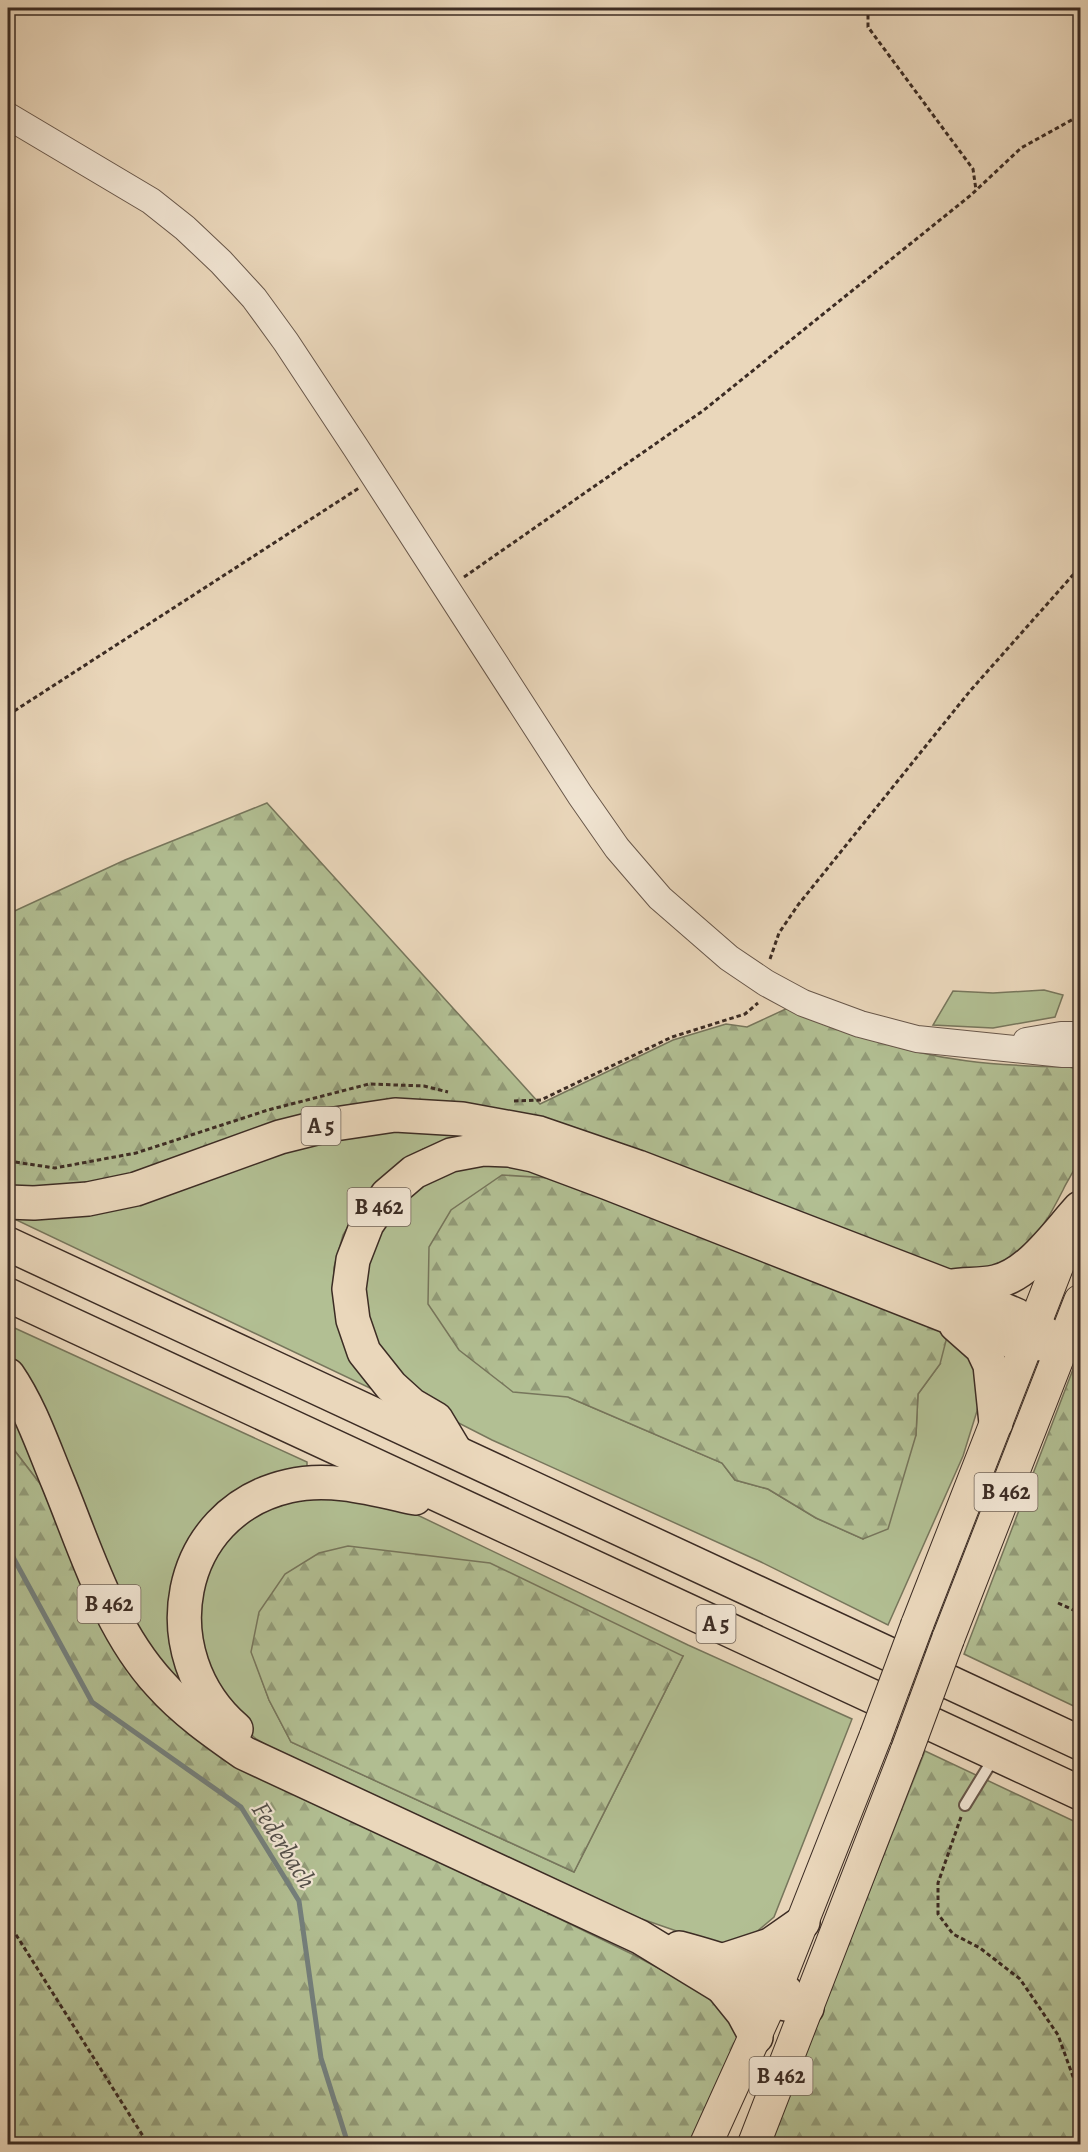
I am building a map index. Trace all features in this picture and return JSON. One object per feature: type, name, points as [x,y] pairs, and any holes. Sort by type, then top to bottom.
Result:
[{"type":"highway","name":"A 5","points":[[8,1202],[34,1203],[88,1199],[136,1189],[280,1137],[328,1125],[395,1115],[462,1119],[539,1133],[638,1167],[943,1299],[1016,1316],[1031,1335]]},
{"type":"highway","name":"B 462","points":[[456,1453],[436,1419],[412,1405],[391,1386],[364,1352],[353,1320],[349,1289],[356,1251],[367,1224],[387,1195],[414,1172],[451,1155],[483,1149],[509,1150],[533,1155],[943,1299],[968,1334],[982,1348],[990,1365],[996,1423]]},
{"type":"highway","name":"A 5","points":[[943,1299],[1014,1275],[1027,1266],[1080,1207]]},
{"type":"highway","name":"A 5","points":[[8,1245],[1080,1743]]},
{"type":"highway","name":"A 5","points":[[8,1295],[1080,1793]]},
{"type":"highway","points":[[1031,1335],[1063,1345]]},
{"type":"highway","name":"B 462","points":[[8,1375],[32,1422],[102,1589],[129,1643],[159,1684],[202,1724],[244,1753],[286,1774],[313,1784],[640,1937],[774,1994]]},
{"type":"highway","name":"A 5","points":[[313,1784],[256,1746],[225,1719],[206,1695],[189,1659],[183,1622],[187,1588],[196,1561],[214,1532],[235,1510],[260,1495],[289,1486],[327,1481],[385,1491],[477,1513]]},
{"type":"highway","points":[[723,1974],[803,1922]]},
{"type":"highway","name":"B 462","points":[[723,1974],[756,2037]]},
{"type":"highway","points":[[774,1994],[807,2008]]},
{"type":"main road","name":"B 462","points":[[706,2145],[756,2037],[803,1922],[1080,1207]]},
{"type":"main road","name":"B 462","points":[[754,2145],[1080,1301]]},
{"type":"street","points":[[8,116],[151,201],[185,228],[254,298],[286,342],[580,795],[624,857],[668,906],[729,958],[766,983],[803,1003],[860,1024],[917,1039],[1075,1056]]},
{"type":"street","points":[[996,1046],[1061,1035],[1080,1035]]},
{"type":"lane","points":[[965,1805],[996,1754]]},
{"type":"path","points":[[870,8],[868,27],[973,169],[976,190]]},
{"type":"path","points":[[446,590],[704,410],[976,190],[1021,148],[1077,117]]},
{"type":"path","points":[[8,715],[375,478]]},
{"type":"path","points":[[541,1100],[672,1037],[745,1014],[759,1002],[766,983],[771,954],[779,933],[798,905],[970,691],[1080,567]]},
{"type":"path","points":[[1058,1603],[1080,1613]]},
{"type":"path","points":[[965,1805],[938,1883],[938,1914],[953,1934],[980,1948],[1020,1979],[1058,2035],[1080,2096]]},
{"type":"path","points":[[8,1922],[148,2145]]},
{"type":"green space","points":[[267,803],[540,1104],[673,1040],[726,1024],[747,1027],[790,1007],[857,1035],[917,1052],[966,1061],[1080,1069],[1082,1132],[1076,1167],[1041,1229],[1016,1256],[984,1269],[963,1270],[939,1267],[464,1109],[122,1183],[8,1193],[8,914],[125,860]]},
{"type":"green space","points":[[1044,990],[1063,995],[1055,1017],[993,1028],[933,1025],[953,991],[993,993]]},
{"type":"green space","points":[[389,1126],[475,1135],[423,1149],[388,1174],[364,1200],[343,1235],[334,1267],[333,1292],[374,1390],[8,1216],[271,1150]]},
{"type":"green space","points":[[501,1159],[968,1347],[982,1385],[977,1411],[963,1456],[888,1625],[761,1562],[492,1440],[431,1409],[369,1344],[358,1271],[379,1220],[440,1166]],"holes":[[[940,1364],[918,1394],[916,1435],[863,1539],[816,1518],[768,1489],[735,1480],[722,1463],[568,1397]]]},
{"type":"green space","points":[[502,1175],[566,1179],[948,1333],[940,1364],[918,1394],[916,1435],[888,1529],[863,1539],[816,1518],[768,1489],[735,1480],[722,1463],[568,1397],[513,1392],[459,1350],[428,1304],[429,1247],[451,1210]]},
{"type":"green space","points":[[8,1325],[307,1462],[307,1473],[184,1564],[203,1708],[145,1652],[8,1359]]},
{"type":"green space","points":[[1080,1351],[1080,1709],[964,1654]]},
{"type":"green space","points":[[8,1400],[54,1502],[8,1442]]},
{"type":"green space","points":[[8,1442],[54,1502],[99,1608],[236,1762],[634,1955],[716,1999],[742,2031],[699,2144],[8,2144]]},
{"type":"green space","points":[[292,1494],[382,1498],[688,1645],[852,1719],[774,1917],[754,1934],[731,1946],[714,1944],[639,1918],[567,1886],[311,1770],[256,1739],[217,1701],[193,1600],[215,1548],[250,1513]],"holes":[[[252,1652],[683,1656],[574,1872],[291,1742],[269,1700]]]},
{"type":"green space","points":[[348,1546],[490,1563],[683,1656],[574,1872],[291,1742],[269,1700],[251,1652],[259,1612],[285,1574],[319,1553]]},
{"type":"green space","points":[[925,1751],[1080,1824],[1080,2144],[769,2144]]},
{"type":"waterway","name":"Federbach","points":[[8,1548],[92,1702],[241,1807],[299,1901],[321,2058],[348,2144]]}]
